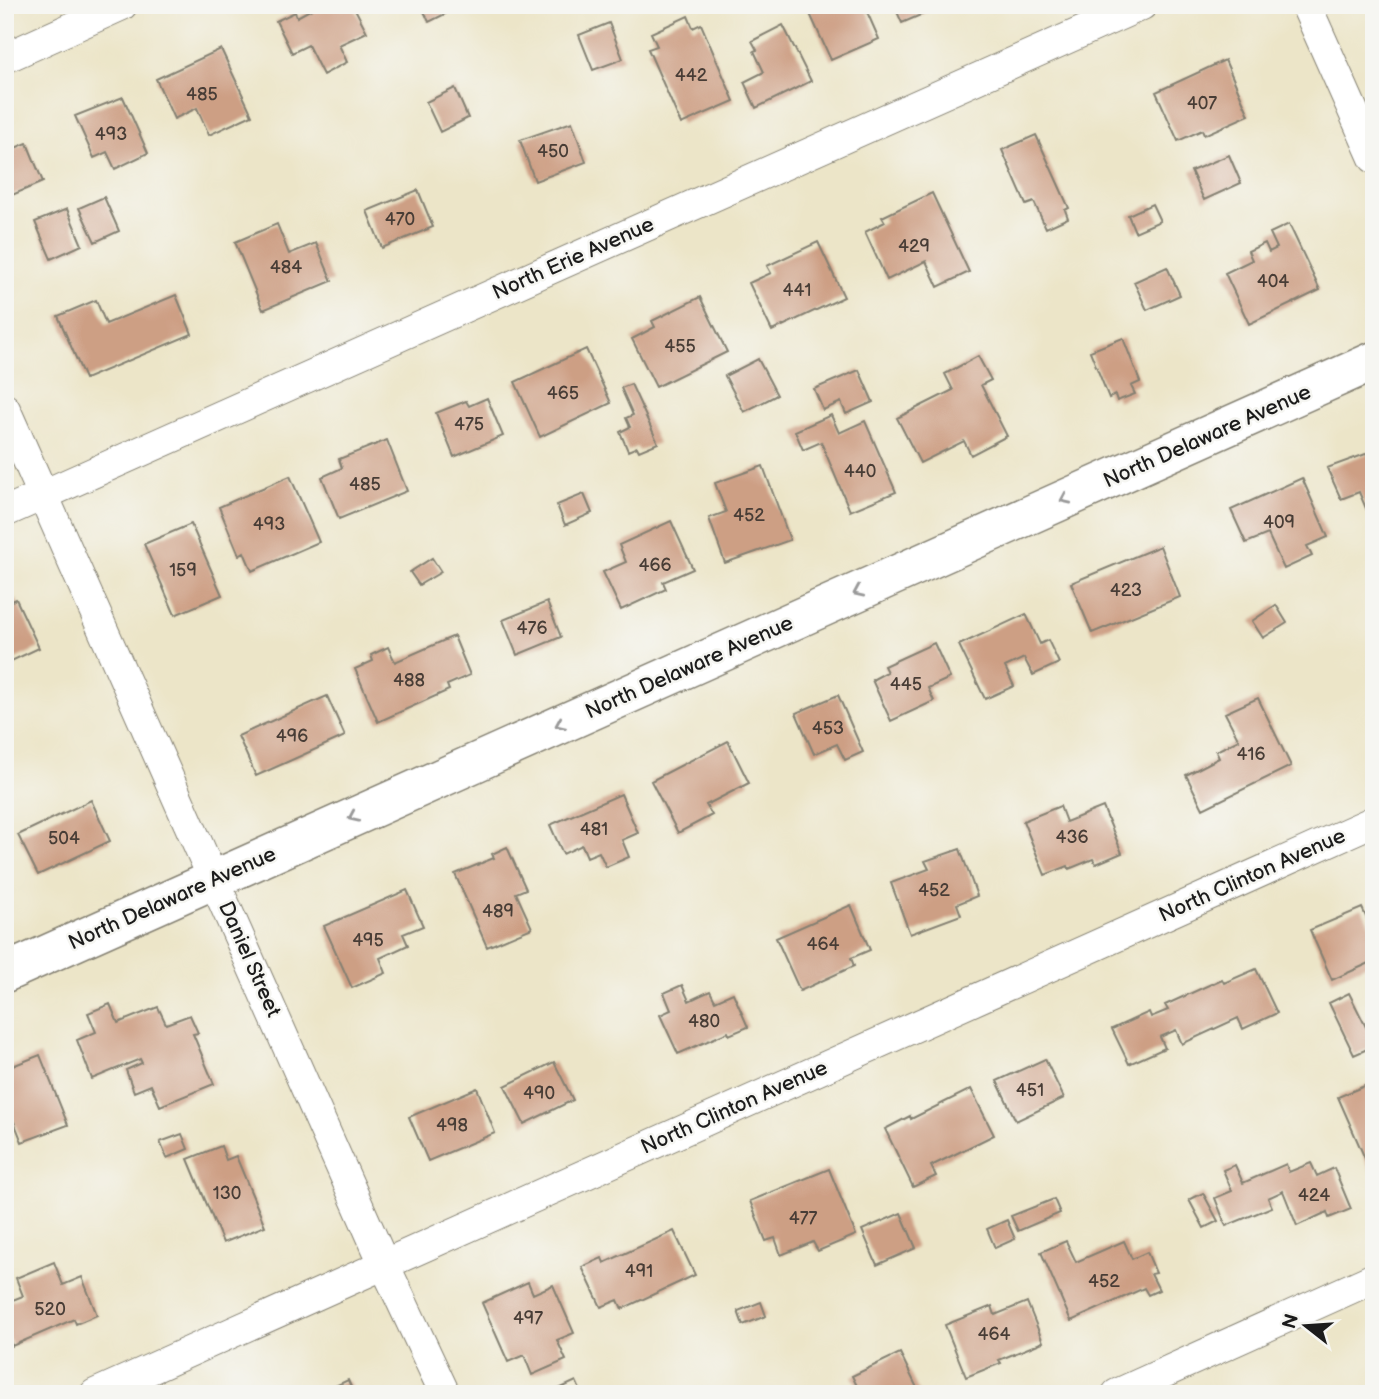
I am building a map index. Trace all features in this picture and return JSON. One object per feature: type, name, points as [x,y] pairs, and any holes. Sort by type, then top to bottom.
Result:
[{"type":"street","points":[[5,58],[122,5]]},
{"type":"street","name":"North Erie Avenue","points":[[5,512],[1142,5]]},
{"type":"street","points":[[1306,5],[1374,159]]},
{"type":"street","name":"North Delaware Avenue","points":[[5,974],[1374,361]]},
{"type":"street","name":"Daniel Street","points":[[5,409],[384,1264],[445,1394]]},
{"type":"street","name":"North Clinton Avenue","points":[[95,1394],[1374,821]]},
{"type":"street","points":[[1117,1394],[1374,1278]]},
{"type":"building","points":[[319,5],[353,5],[367,32],[339,45],[347,62],[323,75],[308,45],[292,53],[276,21],[295,12],[297,17]]},
{"type":"building","points":[[421,5],[448,5],[451,11],[429,22]]},
{"type":"building","points":[[806,5],[864,5],[879,39],[831,60]]},
{"type":"building","points":[[894,5],[944,5],[902,23]]},
{"type":"building","points":[[688,16],[693,28],[701,24],[734,101],[681,124],[648,49],[657,46],[651,33]]},
{"type":"building","points":[[609,23],[623,59],[593,70],[579,35]]},
{"type":"building","points":[[783,25],[811,81],[756,108],[744,82],[764,72],[752,41]]},
{"type":"building","points":[[221,49],[252,115],[209,135],[197,108],[174,119],[156,79]]},
{"type":"building","points":[[1225,60],[1249,115],[1204,135],[1202,130],[1178,141],[1156,92]]},
{"type":"building","points":[[455,88],[468,118],[440,132],[426,102]]},
{"type":"building","points":[[123,97],[148,153],[115,169],[107,152],[94,158],[75,116]]},
{"type":"building","points":[[572,122],[586,162],[535,181],[520,140]]},
{"type":"building","points":[[1036,135],[1069,208],[1065,210],[1068,218],[1046,228],[1034,202],[1026,205],[1002,150]]},
{"type":"building","points":[[27,143],[43,182],[5,198],[5,152]]},
{"type":"building","points":[[1229,155],[1241,183],[1204,200],[1191,171]]},
{"type":"building","points":[[418,190],[433,227],[382,248],[367,211]]},
{"type":"building","points":[[932,193],[969,272],[938,287],[926,261],[887,280],[865,232],[885,222],[882,217]]},
{"type":"building","points":[[104,197],[119,231],[95,242],[79,208]]},
{"type":"building","points":[[1152,204],[1160,221],[1135,232],[1128,215]]},
{"type":"building","points":[[67,209],[82,245],[51,259],[35,222]]},
{"type":"building","points":[[277,224],[289,254],[316,243],[332,281],[263,310],[235,242]]},
{"type":"building","points":[[1289,224],[1320,290],[1249,324],[1225,273],[1252,260],[1248,251],[1265,243],[1269,252],[1277,248],[1270,233]]},
{"type":"building","points":[[818,242],[844,297],[772,331],[749,283],[771,273],[767,266]]},
{"type":"building","points":[[1167,267],[1180,295],[1147,310],[1134,282]]},
{"type":"building","points":[[176,295],[192,334],[85,379],[58,316],[96,300],[106,324]]},
{"type":"building","points":[[700,297],[727,352],[656,387],[632,339],[655,327],[652,321]]},
{"type":"building","points":[[1123,338],[1140,382],[1131,386],[1135,394],[1117,401],[1115,395],[1109,398],[1090,351]]},
{"type":"building","points":[[586,349],[611,403],[540,437],[515,382]]},
{"type":"building","points":[[978,356],[991,380],[981,385],[1007,436],[971,455],[964,441],[920,463],[897,418],[953,390],[945,374]]},
{"type":"building","points":[[758,359],[777,395],[744,412],[725,376]]},
{"type":"building","points":[[859,370],[873,402],[846,414],[841,402],[823,410],[814,389]]},
{"type":"building","points":[[631,384],[658,443],[639,451],[637,447],[628,451],[620,432],[630,427],[626,418],[633,415],[621,388]]},
{"type":"building","points":[[487,398],[503,436],[454,457],[436,413],[466,401],[469,406]]},
{"type":"building","points":[[831,415],[839,433],[865,421],[896,492],[850,511],[821,442],[803,450],[795,431]]},
{"type":"building","points":[[387,440],[407,491],[339,519],[322,477],[342,468],[339,459]]},
{"type":"building","points":[[1374,451],[1374,527],[1359,492],[1341,499],[1327,468]]},
{"type":"building","points":[[763,466],[790,540],[725,563],[709,518],[726,512],[715,483]]},
{"type":"building","points":[[290,476],[319,542],[252,571],[244,552],[239,555],[219,507]]},
{"type":"building","points":[[1302,478],[1328,537],[1307,546],[1312,556],[1284,569],[1268,534],[1246,543],[1231,510]]},
{"type":"building","points":[[584,494],[592,513],[565,525],[557,505]]},
{"type":"building","points":[[671,521],[693,569],[663,582],[666,589],[621,610],[603,572],[626,562],[619,545]]},
{"type":"building","points":[[191,524],[222,595],[175,615],[144,544]]},
{"type":"building","points":[[1160,546],[1180,597],[1092,633],[1071,583]]},
{"type":"building","points":[[432,558],[441,572],[419,585],[410,572]]},
{"type":"building","points":[[16,599],[39,648],[5,664],[5,604]]},
{"type":"building","points":[[547,602],[561,637],[517,655],[503,620]]},
{"type":"building","points":[[1276,605],[1287,623],[1263,638],[1252,621]]},
{"type":"building","points":[[1026,614],[1040,644],[1048,640],[1059,663],[1033,675],[1024,658],[1005,667],[1014,686],[985,699],[959,645]]},
{"type":"building","points":[[454,636],[470,675],[447,685],[449,690],[378,722],[355,669],[373,661],[371,655],[388,647],[395,662]]},
{"type":"building","points":[[934,643],[950,678],[928,688],[934,701],[891,721],[872,680],[887,672],[884,666]]},
{"type":"building","points":[[838,695],[863,752],[845,760],[837,744],[814,754],[796,713]]},
{"type":"building","points":[[327,696],[345,736],[256,776],[238,736]]},
{"type":"building","points":[[1258,698],[1291,766],[1203,809],[1186,775],[1219,758],[1216,751],[1239,740],[1225,713]]},
{"type":"building","points":[[728,741],[749,783],[706,805],[712,815],[678,833],[651,781]]},
{"type":"building","points":[[621,794],[638,833],[622,840],[629,857],[606,867],[599,852],[587,857],[582,845],[563,854],[550,825]]},
{"type":"building","points":[[91,800],[110,841],[38,875],[18,835]]},
{"type":"building","points":[[1060,806],[1066,822],[1103,807],[1122,853],[1096,864],[1093,859],[1045,875],[1023,821]]},
{"type":"building","points":[[507,847],[526,889],[516,893],[532,928],[487,947],[455,874],[494,858],[492,854]]},
{"type":"building","points":[[960,849],[977,896],[957,904],[961,915],[910,934],[891,883],[929,869],[925,861]]},
{"type":"building","points":[[407,890],[423,926],[403,934],[408,945],[380,958],[386,973],[352,988],[324,926]]},
{"type":"building","points":[[851,905],[870,950],[851,958],[854,966],[800,991],[776,938]]},
{"type":"building","points":[[1362,908],[1374,934],[1374,961],[1332,980],[1310,930]]},
{"type":"building","points":[[1256,969],[1277,1013],[1243,1029],[1238,1018],[1182,1044],[1176,1030],[1160,1037],[1165,1048],[1129,1064],[1112,1029],[1149,1012],[1151,1017],[1168,1010],[1165,1005],[1222,979],[1224,983]]},
{"type":"building","points":[[682,985],[689,1001],[710,991],[715,1001],[733,993],[748,1027],[729,1035],[728,1032],[678,1054],[660,1015],[671,1010],[664,993]]},
{"type":"building","points":[[1349,993],[1374,1043],[1374,1046],[1354,1055],[1329,1003]]},
{"type":"building","points":[[110,1004],[118,1023],[158,1007],[166,1024],[190,1015],[198,1033],[193,1034],[214,1084],[160,1106],[151,1085],[134,1092],[126,1070],[142,1063],[140,1059],[92,1079],[77,1040],[96,1032],[88,1013]]},
{"type":"building","points":[[40,1055],[68,1125],[22,1142],[5,1099],[5,1069]]},
{"type":"building","points":[[1045,1059],[1064,1098],[1016,1121],[997,1081]]},
{"type":"building","points":[[554,1062],[573,1100],[524,1124],[505,1086]]},
{"type":"building","points":[[1374,1082],[1374,1179],[1338,1097]]},
{"type":"building","points":[[477,1088],[495,1133],[428,1161],[409,1117]]},
{"type":"building","points":[[971,1089],[994,1135],[931,1166],[936,1176],[913,1187],[885,1129]]},
{"type":"building","points":[[182,1134],[188,1149],[167,1158],[160,1142]]},
{"type":"building","points":[[221,1146],[226,1160],[236,1156],[265,1226],[223,1243],[188,1159]]},
{"type":"building","points":[[1311,1163],[1317,1176],[1334,1168],[1351,1209],[1329,1218],[1327,1212],[1297,1226],[1283,1191],[1268,1198],[1272,1207],[1226,1226],[1215,1198],[1232,1191],[1223,1170],[1235,1165],[1243,1183],[1286,1164],[1289,1172]]},
{"type":"building","points":[[829,1169],[856,1235],[818,1251],[813,1242],[781,1255],[775,1238],[766,1241],[750,1201]]},
{"type":"building","points":[[1203,1193],[1218,1221],[1204,1228],[1189,1200]]},
{"type":"building","points":[[1054,1199],[1060,1213],[1018,1231],[1011,1216]]},
{"type":"building","points":[[901,1213],[916,1248],[877,1265],[862,1230]]},
{"type":"building","points":[[1007,1220],[1015,1239],[995,1248],[987,1229]]},
{"type":"building","points":[[674,1231],[695,1275],[622,1309],[618,1300],[601,1307],[582,1267],[602,1258],[604,1263]]},
{"type":"building","points":[[1066,1241],[1076,1262],[1124,1241],[1132,1259],[1147,1252],[1156,1273],[1151,1274],[1159,1290],[1148,1295],[1144,1288],[1071,1321],[1041,1252]]},
{"type":"building","points":[[54,1262],[63,1285],[82,1277],[97,1315],[76,1324],[74,1319],[12,1346],[5,1330],[5,1303],[23,1296],[16,1278]]},
{"type":"building","points":[[528,1282],[533,1294],[553,1285],[574,1333],[557,1340],[566,1360],[532,1375],[524,1355],[508,1362],[482,1303]]},
{"type":"building","points":[[761,1302],[766,1316],[743,1325],[738,1311]]},
{"type":"building","points":[[1027,1302],[1043,1342],[966,1377],[945,1325],[992,1306],[995,1315]]},
{"type":"building","points":[[900,1353],[920,1394],[861,1394],[852,1376]]},
{"type":"building","points":[[348,1380],[354,1394],[318,1394]]},
{"type":"building","points":[[576,1381],[582,1394],[548,1394]]}]
